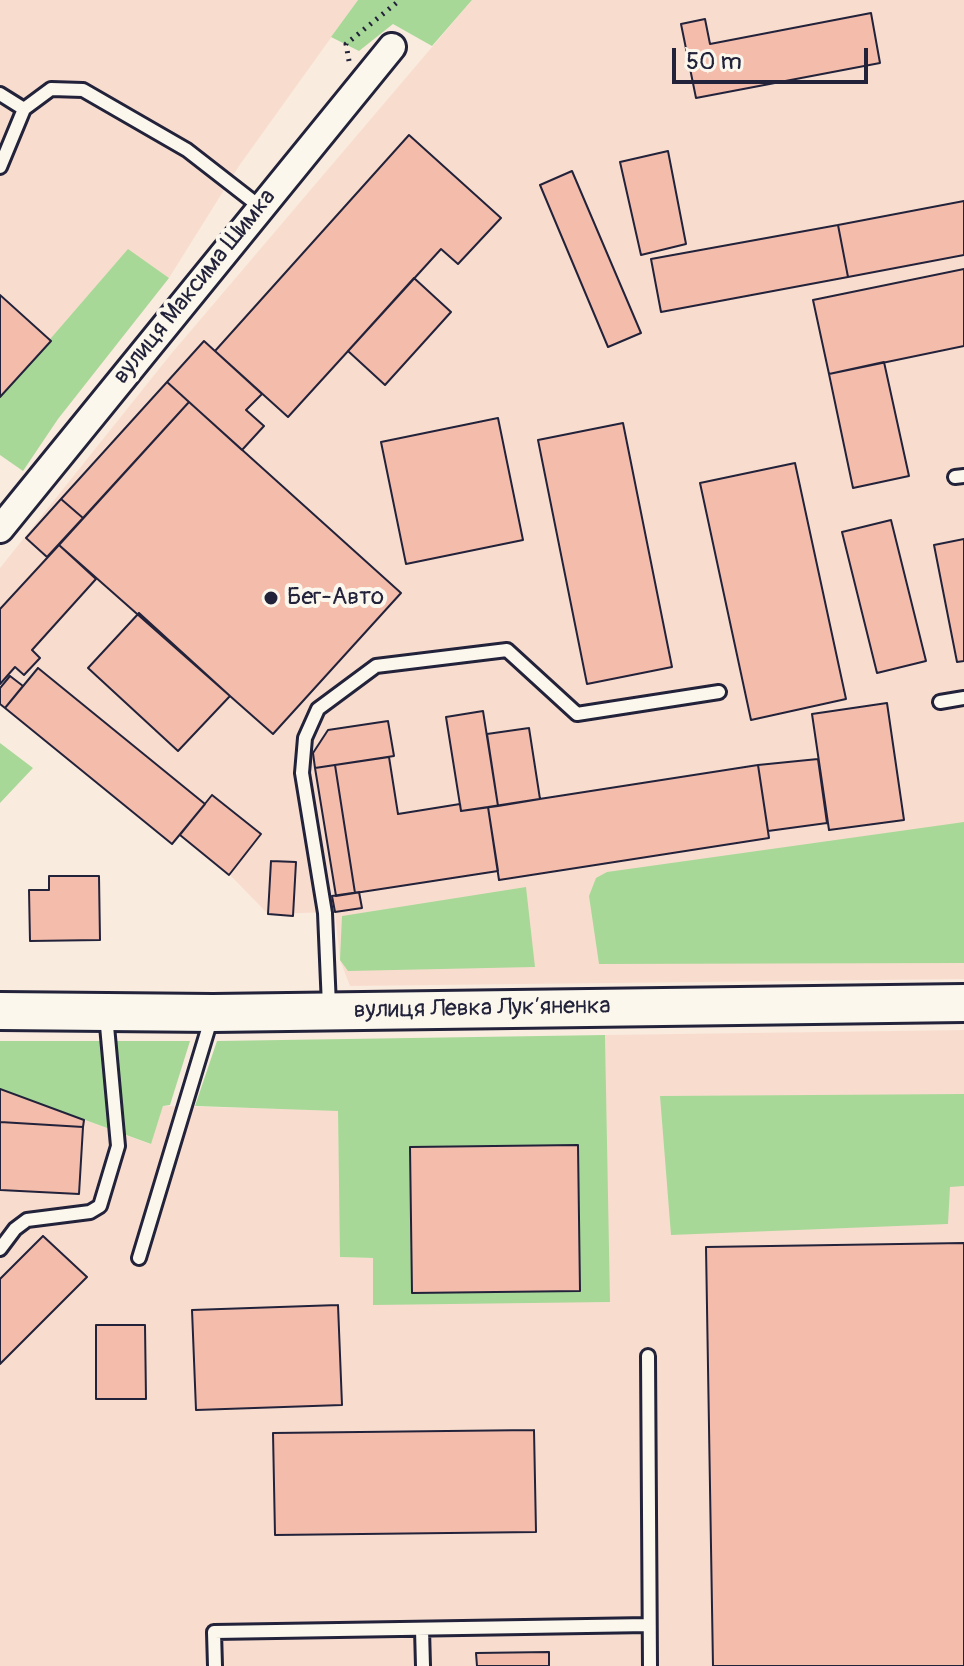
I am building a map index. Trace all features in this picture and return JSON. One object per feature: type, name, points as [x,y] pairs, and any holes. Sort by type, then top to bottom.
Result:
[{"type":"main road","name":"вулиця Левка Лукʼяненка","points":[[0,1011],[213,1013],[964,1003]]},
{"type":"street","name":"вулиця Максима Шимка","points":[[0,529],[259,206],[392,47]]},
{"type":"lane","points":[[0,167],[24,109],[51,89],[83,90],[187,150],[259,206]]},
{"type":"lane","points":[[0,94],[24,109]]},
{"type":"lane","points":[[329,1011],[325,913],[302,773],[305,738],[318,709],[376,666],[507,650],[577,714],[719,692]]},
{"type":"lane","points":[[940,702],[964,698]]},
{"type":"lane","points":[[0,1249],[15,1229],[27,1220],[90,1212],[100,1206],[118,1146],[106,1012]]},
{"type":"lane","points":[[139,1258],[213,1013]]},
{"type":"lane","points":[[648,1356],[650,1666]]},
{"type":"lane","points":[[215,1666],[214,1632],[649,1625]]},
{"type":"lane","points":[[422,1629],[423,1666]]},
{"type":"shaded area","points":[[0,0],[358,0],[239,166],[169,278],[128,250],[0,397]]},
{"type":"shaded area","points":[[472,0],[964,0],[964,979],[350,986],[340,960],[335,912],[268,914],[229,874],[180,835],[172,844],[0,705],[0,568],[171,354]]},
{"type":"shaded area","points":[[964,1030],[964,1666],[0,1666],[0,1089],[150,1144],[163,1106],[338,1110],[341,1257],[374,1258],[609,1302],[605,1035]]},
{"type":"green space","points":[[358,0],[472,0],[432,46],[393,24],[359,51],[331,37]]},
{"type":"green space","points":[[128,249],[169,278],[58,419],[23,471],[0,455],[0,397]]},
{"type":"green space","points":[[0,743],[33,768],[0,803]]},
{"type":"green space","points":[[964,822],[964,963],[599,964],[589,896],[596,878],[607,872]]},
{"type":"green space","points":[[526,887],[535,967],[348,971],[340,960],[342,916]]},
{"type":"green space","points":[[605,1035],[610,1302],[373,1305],[373,1258],[340,1257],[338,1111],[195,1106],[217,1041]]},
{"type":"green space","points":[[0,1041],[190,1041],[170,1105],[163,1106],[151,1144],[0,1089]]},
{"type":"green space","points":[[964,1094],[964,1186],[950,1187],[948,1224],[671,1235],[660,1096]]},
{"type":"building","points":[[871,13],[880,63],[696,98],[681,24],[705,19],[710,44]]},
{"type":"building","points":[[409,135],[501,218],[458,264],[441,249],[288,417],[215,351]]},
{"type":"building","points":[[668,151],[686,244],[641,255],[620,162]]},
{"type":"building","points":[[572,171],[641,333],[608,347],[540,185]]},
{"type":"building","points":[[964,201],[964,255],[848,277],[838,225]]},
{"type":"building","points":[[838,225],[848,277],[661,312],[651,259]]},
{"type":"building","points":[[964,269],[964,346],[829,374],[813,300]]},
{"type":"building","points":[[414,278],[451,312],[385,385],[348,351]]},
{"type":"building","points":[[0,295],[51,341],[0,397]]},
{"type":"building","points":[[204,341],[262,394],[246,410],[264,426],[242,450],[167,382]]},
{"type":"building","points":[[884,362],[909,476],[853,488],[829,374]]},
{"type":"building","points":[[167,382],[189,402],[83,518],[61,499]]},
{"type":"building","points":[[189,402],[401,593],[273,734],[59,545]]},
{"type":"building","points":[[498,418],[523,540],[406,564],[381,442]]},
{"type":"building","points":[[623,423],[672,667],[587,684],[538,440]]},
{"type":"building","points":[[795,463],[846,699],[751,720],[700,483]]},
{"type":"building","points":[[61,499],[83,518],[47,557],[26,538]]},
{"type":"building","points":[[891,520],[926,661],[877,673],[842,532]]},
{"type":"building","points":[[964,539],[964,661],[957,662],[934,545]]},
{"type":"building","points":[[59,545],[96,579],[32,650],[40,658],[24,675],[15,667],[0,684],[0,609]]},
{"type":"building","points":[[139,613],[230,696],[178,751],[88,668]]},
{"type":"building","points":[[38,668],[205,804],[172,844],[5,708]]},
{"type":"building","points":[[10,676],[23,686],[5,708],[0,704],[0,688]]},
{"type":"building","points":[[887,703],[904,820],[829,830],[812,714]]},
{"type":"building","points":[[483,711],[498,806],[461,811],[446,717]]},
{"type":"building","points":[[388,721],[394,756],[315,768],[313,753],[328,730]]},
{"type":"building","points":[[529,728],[540,799],[498,806],[487,734]]},
{"type":"building","points":[[389,757],[398,814],[460,804],[461,811],[488,807],[498,871],[355,893],[335,765]]},
{"type":"building","points":[[818,759],[827,823],[768,831],[758,765]]},
{"type":"building","points":[[335,765],[355,893],[336,896],[315,768]]},
{"type":"building","points":[[758,765],[769,838],[499,880],[488,807]]},
{"type":"building","points":[[212,795],[261,834],[229,875],[180,835]]},
{"type":"building","points":[[271,861],[296,862],[293,916],[268,914]]},
{"type":"building","points":[[49,876],[99,876],[100,940],[30,941],[29,890],[49,890]]},
{"type":"building","points":[[359,892],[362,908],[335,912],[332,896]]},
{"type":"building","points":[[0,1089],[84,1120],[83,1127],[0,1122]]},
{"type":"building","points":[[0,1122],[83,1127],[79,1194],[0,1190]]},
{"type":"building","points":[[578,1145],[580,1291],[412,1293],[410,1147]]},
{"type":"building","points":[[43,1236],[87,1277],[0,1364],[0,1279]]},
{"type":"building","points":[[964,1243],[964,1666],[713,1666],[706,1247]]},
{"type":"building","points":[[338,1305],[342,1405],[196,1410],[192,1310]]},
{"type":"building","points":[[96,1325],[145,1325],[146,1399],[96,1399]]},
{"type":"building","points":[[534,1430],[536,1532],[275,1535],[273,1433]]},
{"type":"building","points":[[549,1652],[549,1666],[477,1666],[476,1653]]},
{"type":"place","name":"Бег-Авто","points":[[271,598]]}]
